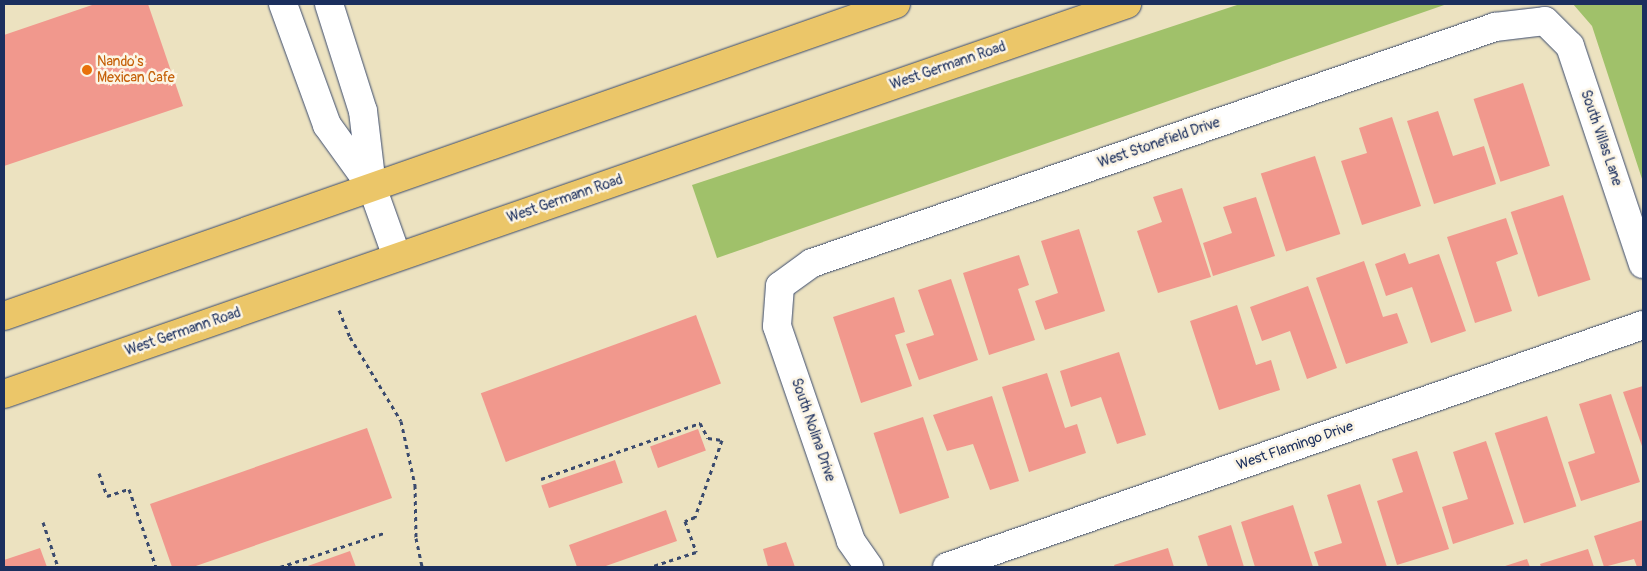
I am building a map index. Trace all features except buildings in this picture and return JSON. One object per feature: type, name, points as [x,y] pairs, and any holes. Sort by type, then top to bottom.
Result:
[{"type":"main road","points":[[4,316],[896,4]]},
{"type":"main road","name":"West Germann Road","points":[[4,394],[1127,4]]},
{"type":"street","points":[[283,4],[327,125],[372,187]]},
{"type":"street","points":[[329,4],[363,111],[372,187],[397,257]]},
{"type":"street","name":"South Villas Lane","points":[[1545,21],[1570,46],[1643,264]]},
{"type":"street","name":"West Stonefield Drive","points":[[780,286],[821,260],[1495,27],[1545,21]]},
{"type":"street","name":"South Nolina Drive","points":[[780,286],[777,326],[851,541],[869,567]]},
{"type":"street","name":"West Flamingo Drive","points":[[947,567],[1643,324]]},
{"type":"path","points":[[329,281],[350,337],[402,421],[415,485],[416,538],[422,567]]},
{"type":"path","points":[[541,479],[700,423],[708,438],[722,440],[695,517],[685,521],[696,552],[650,567]]},
{"type":"path","points":[[99,473],[107,496],[129,489],[156,567]]},
{"type":"path","points":[[43,522],[58,567]]},
{"type":"path","points":[[280,567],[384,533]]},
{"type":"green space","points":[[1240,4],[1447,4],[717,258],[692,185]]},
{"type":"green space","points":[[1573,4],[1643,4],[1643,182],[1592,26]]},
{"type":"place","name":"Nando's Mexican Cafe","points":[[87,70]]}]
